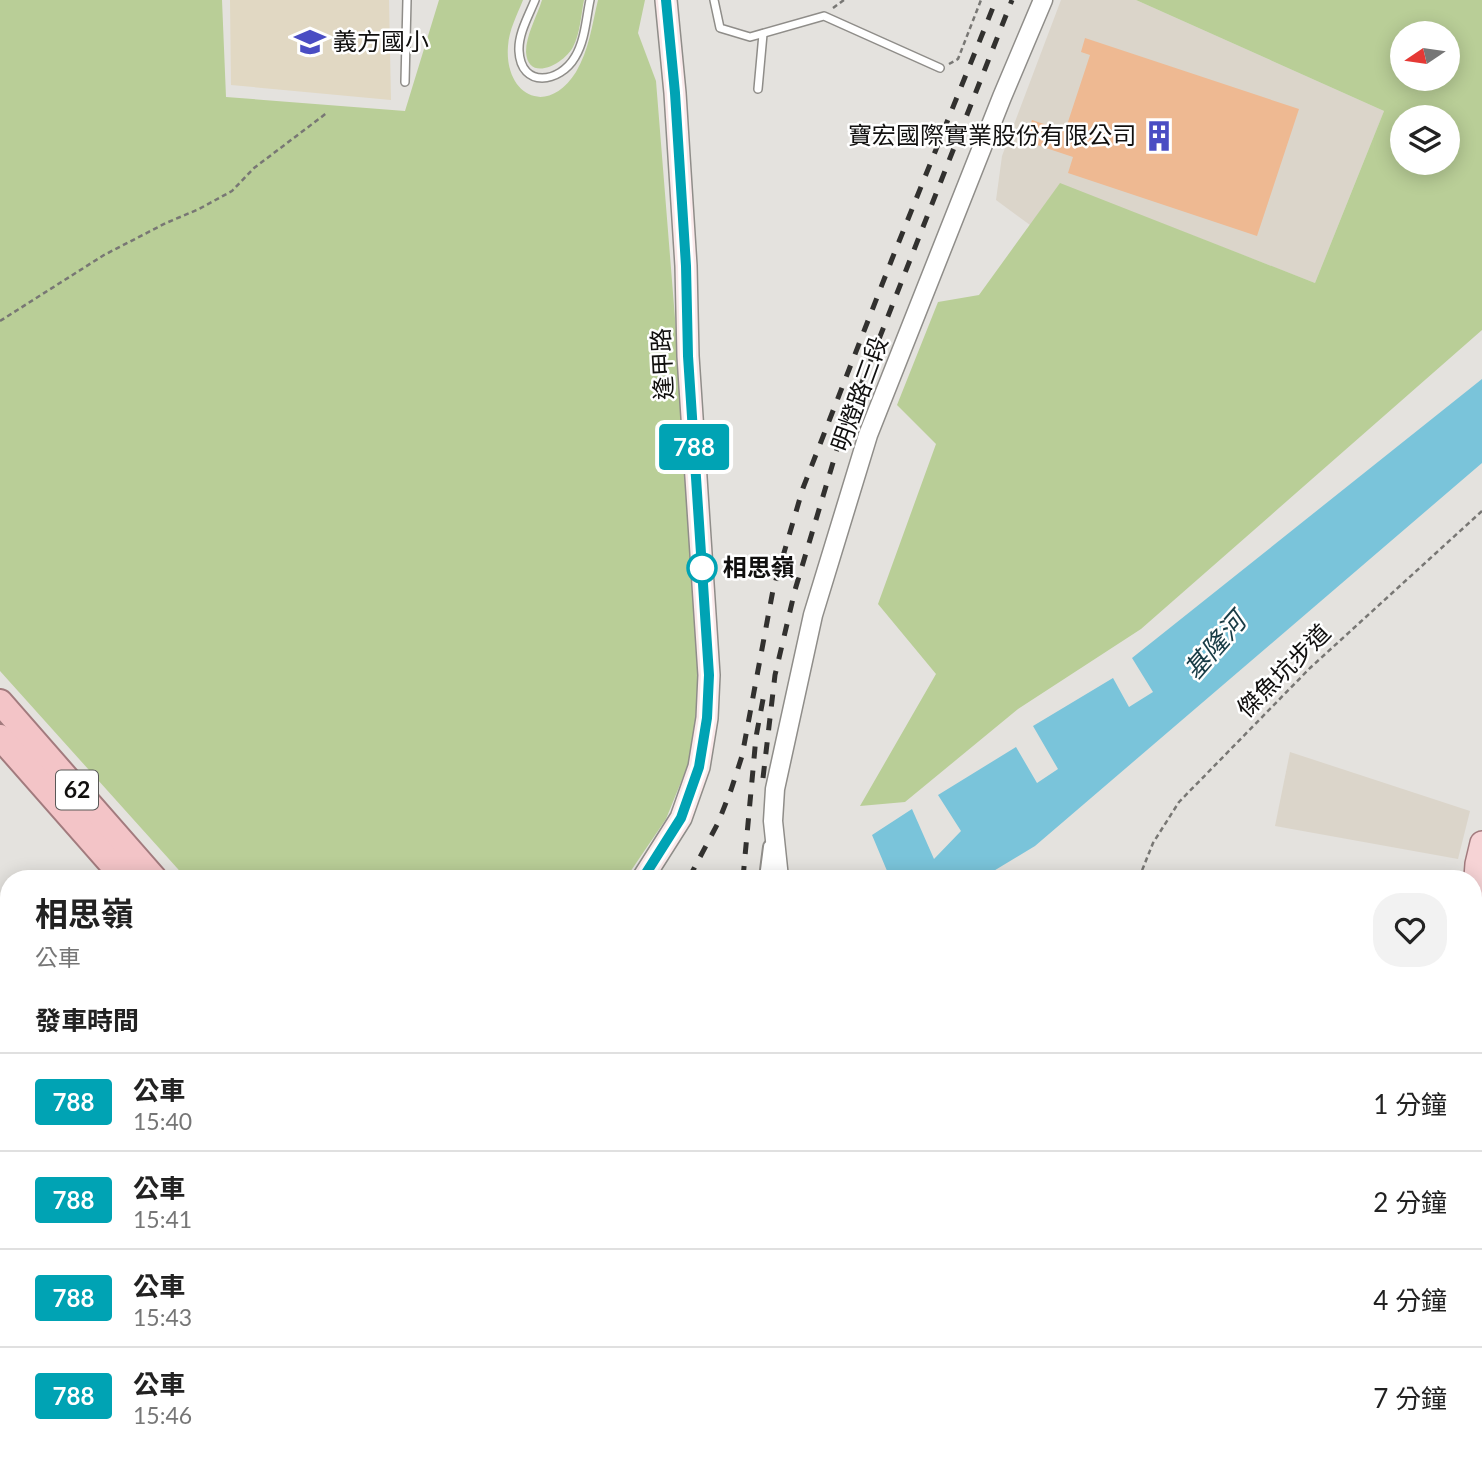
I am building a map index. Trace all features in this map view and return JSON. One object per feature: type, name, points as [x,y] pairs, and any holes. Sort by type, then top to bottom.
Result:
[{"type":"highway","name":"62","points":[[0,702],[147,870]]},
{"type":"highway","name":"62","points":[[0,737],[117,870]]},
{"type":"main road","name":"逢甲路","points":[[648,870],[681,818],[699,767],[707,718],[709,675],[688,356],[686,266],[675,93],[666,0]]},
{"type":"main road","points":[[1477,870],[1482,843]]},
{"type":"street","name":"明燈路三段","points":[[768,870],[775,789],[813,615],[868,436],[1043,0]]},
{"type":"street","name":"明燈路三段","points":[[774,821],[778,870]]},
{"type":"lane","points":[[405,82],[407,0]]},
{"type":"lane","points":[[535,0],[522,33],[519,51],[523,65],[531,76],[540,79],[552,78],[563,72],[574,60],[580,48],[590,0]]},
{"type":"lane","points":[[714,0],[720,27],[750,37],[824,16],[940,68]]},
{"type":"lane","points":[[758,89],[763,34]]},
{"type":"path","points":[[940,68],[958,59],[981,0]]},
{"type":"path","points":[[0,321],[104,255],[232,191],[254,168],[328,112]]},
{"type":"path","name":"傑魚坑步道","points":[[1142,870],[1153,843],[1180,803],[1310,668],[1482,511]]},
{"type":"shaded area","name":"義方國小","points":[[230,0],[389,0],[391,100],[231,85]]},
{"type":"shaded area","points":[[1061,0],[1136,0],[1384,111],[1315,283],[1060,184],[1030,225],[996,200],[1002,156]]},
{"type":"shaded area","points":[[1290,752],[1470,811],[1458,859],[1275,826]]},
{"type":"green space","points":[[0,0],[222,0],[226,97],[405,111],[439,0],[523,0],[510,34],[509,63],[520,88],[530,95],[541,97],[553,94],[565,86],[576,72],[587,46],[598,0],[645,0],[638,33],[656,81],[707,718],[666,819],[631,870],[179,870],[0,671]]},
{"type":"green space","points":[[542,0],[584,0],[573,47],[555,64],[539,69],[528,61],[526,46]]},
{"type":"green space","points":[[1136,0],[1482,0],[1482,330],[1141,629],[1018,709],[905,802],[860,806],[936,674],[878,604],[936,444],[897,405],[938,302],[979,295],[1060,183],[1315,283],[1384,111]]},
{"type":"water","name":"基隆河","points":[[1482,379],[1482,463],[1035,846],[995,870],[887,870],[872,835],[912,809],[934,859],[961,831],[938,795],[1016,747],[1037,783],[1058,769],[1033,726],[1113,678],[1129,707],[1153,692],[1132,658]]},
{"type":"building","name":"寶宏國際實業股份有限公司","points":[[1085,38],[1299,109],[1257,236],[1068,173],[1073,157],[1025,141],[1032,120],[1065,131],[1090,55],[1081,52]]},
{"type":"railway","points":[[693,870],[718,823],[742,756],[773,590],[803,488],[996,0]]},
{"type":"railway","points":[[763,778],[775,675],[795,590],[841,436],[1012,0]]},
{"type":"railway","points":[[744,870],[756,737],[764,694]]},
{"type":"bus line","name":"788","points":[[648,870],[681,818],[699,767],[707,718],[709,675],[688,356],[686,266],[675,93],[666,0]]},
{"type":"place","name":"義方國小","points":[[310,42]]},
{"type":"place","name":"寶宏國際實業股份有限公司","points":[[1159,136]]},
{"type":"place","name":"相思嶺","points":[[702,568]]}]
